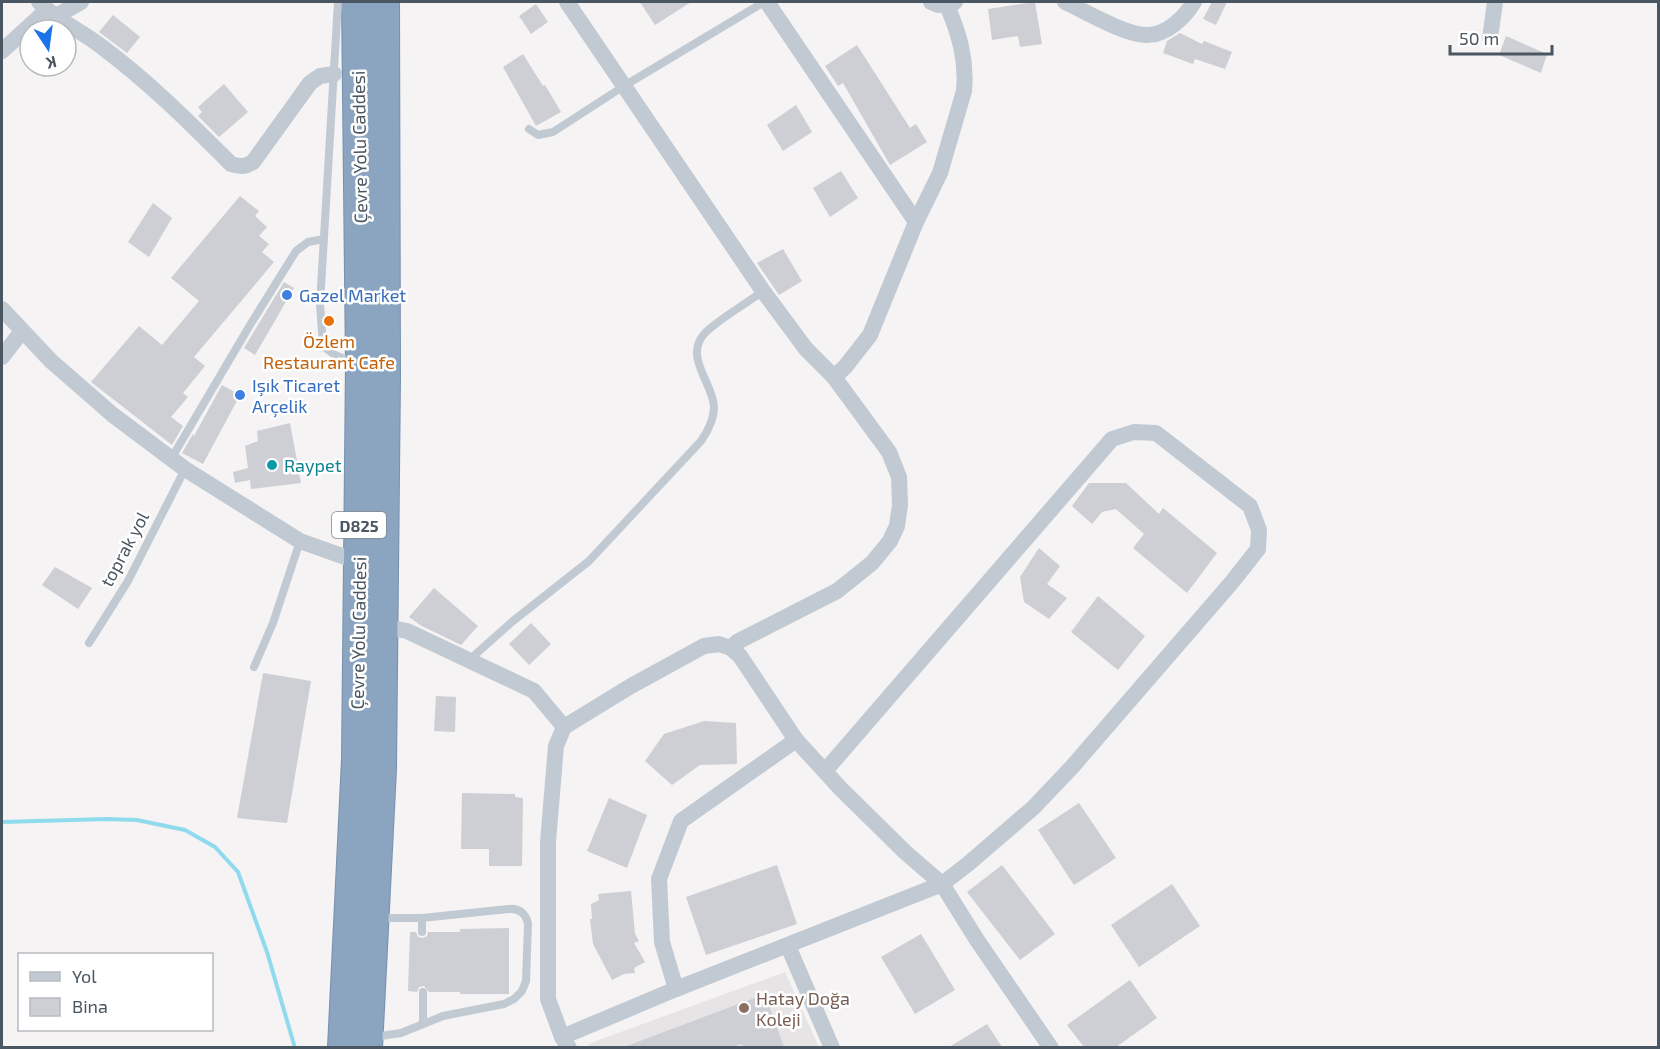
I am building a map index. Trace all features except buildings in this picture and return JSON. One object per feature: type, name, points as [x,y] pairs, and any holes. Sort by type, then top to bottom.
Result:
[{"type":"highway","name":"Çevre Yolu Caddesi","points":[[357,2],[361,366],[357,760],[359,1044]]},
{"type":"highway","name":"Çevre Yolu Caddesi","points":[[359,1044],[374,918],[381,769],[385,387],[384,2]]},
{"type":"street","points":[[2,51],[48,9],[81,2]]},
{"type":"street","points":[[567,2],[763,291],[806,349],[834,376],[889,452],[899,477],[901,498],[894,532],[872,563],[848,584],[826,598],[737,642],[730,648]]},
{"type":"street","points":[[765,2],[916,222]]},
{"type":"street","points":[[1065,2],[1130,32],[1148,36],[1169,28],[1191,7]]},
{"type":"street","points":[[1490,38],[1495,2]]},
{"type":"street","points":[[834,376],[870,335],[916,222],[940,173],[964,92],[963,50],[944,3]]},
{"type":"street","points":[[48,9],[102,47],[191,123],[231,164],[237,166],[253,162],[310,83],[320,76],[334,74]]},
{"type":"street","points":[[2,309],[51,361],[113,414],[178,464],[300,541],[359,562]]},
{"type":"street","points":[[2,357],[22,331]]},
{"type":"street","points":[[825,771],[1112,439],[1134,432],[1156,433],[1250,506],[1259,530],[1258,549],[1053,788],[968,864],[942,884],[676,989],[565,1042],[548,999],[548,842],[556,746],[564,727],[631,686],[704,646],[719,644],[730,648],[740,656],[796,740],[825,771],[905,852],[942,884],[977,940],[1051,1047]]},
{"type":"street","points":[[382,626],[407,631],[534,691],[564,727]]},
{"type":"street","points":[[676,989],[662,942],[659,879],[681,821],[796,740]]},
{"type":"street","points":[[788,946],[832,1047]]},
{"type":"lane","points":[[338,2],[320,304],[322,346],[334,355],[361,366]]},
{"type":"lane","points":[[529,129],[538,135],[553,132],[624,86],[765,2]]},
{"type":"lane","name":"toprak yol","points":[[89,643],[128,581],[178,464],[250,325],[296,251],[308,242],[324,240]]},
{"type":"lane","points":[[468,661],[513,621],[589,561],[701,441],[710,425],[714,406],[710,391],[698,367],[699,345],[706,332],[763,291]]},
{"type":"lane","points":[[254,667],[273,622],[300,541]]},
{"type":"lane","points":[[359,1044],[400,1033],[423,1022],[463,1010],[504,1004],[519,996],[526,981],[528,924],[522,912],[513,908],[422,918],[374,918]]},
{"type":"lane","points":[[422,918],[422,932]]},
{"type":"lane","points":[[423,992],[423,1022]]},
{"type":"shaded area","name":"Hatay Doğa Koleji","points":[[785,972],[819,1047],[590,1048],[588,1044]]},
{"type":"waterway","points":[[2,822],[137,820],[185,830],[215,847],[238,872],[267,952],[295,1048]]},
{"type":"place","name":"Gazel Market","points":[[287,295]]},
{"type":"place","name":"Özlem Restaurant Cafe","points":[[329,321]]},
{"type":"place","name":"Işık Ticaret Arçelik","points":[[240,395]]},
{"type":"place","name":"Raypet","points":[[272,465]]},
{"type":"place","name":"Hatay Doğa Koleji","points":[[744,1008]]}]
